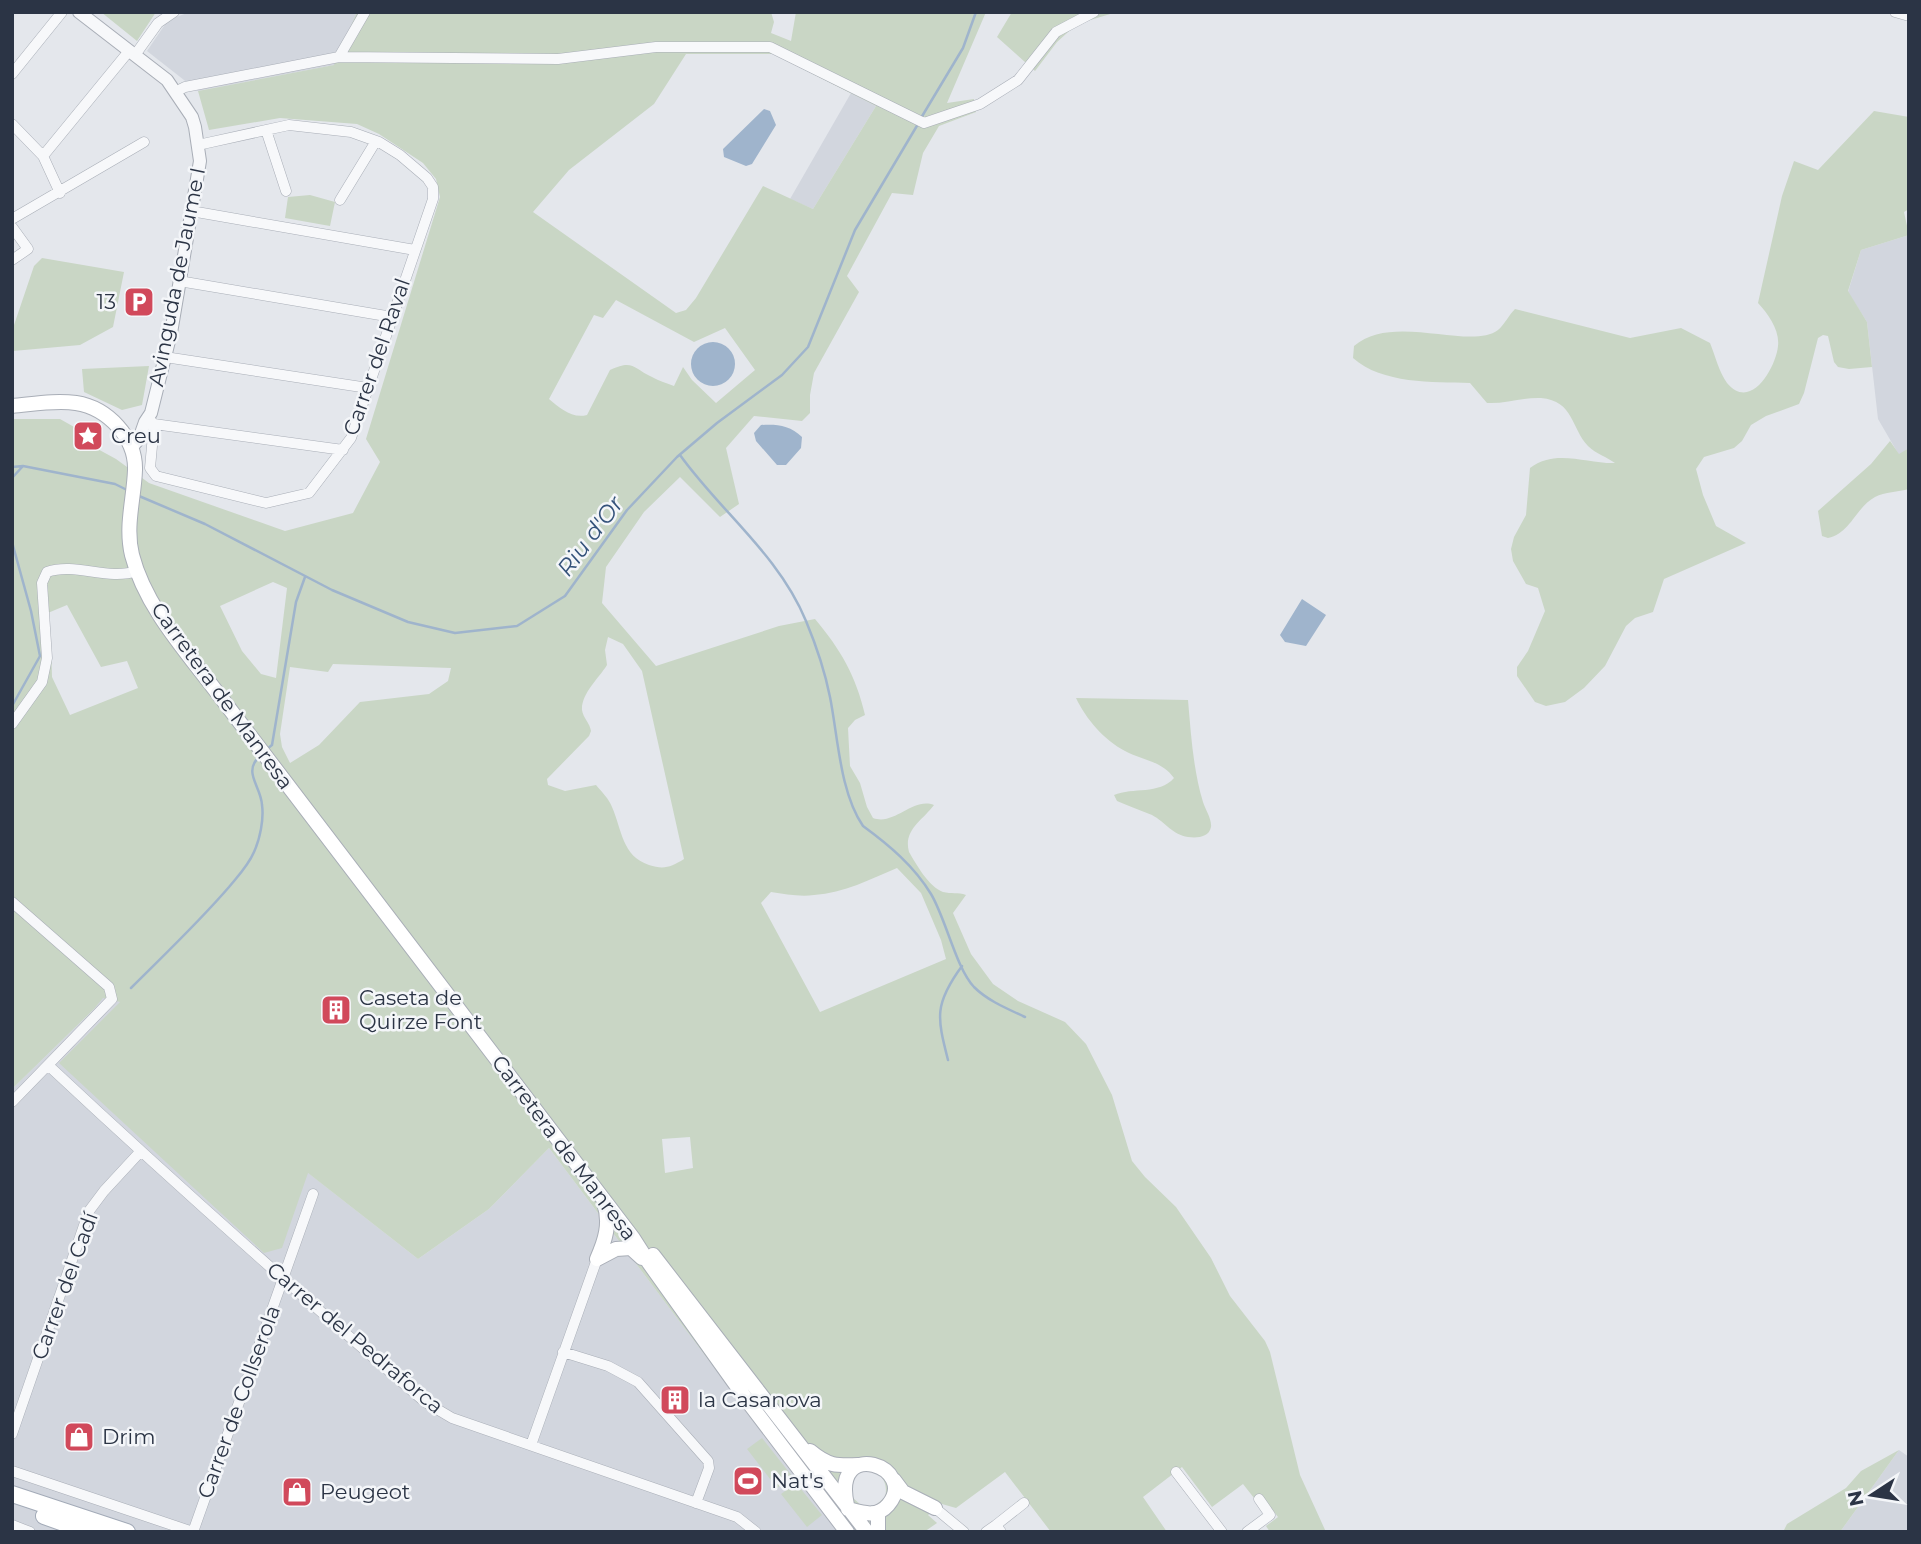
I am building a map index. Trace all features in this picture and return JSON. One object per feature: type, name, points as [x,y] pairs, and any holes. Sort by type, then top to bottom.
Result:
[{"type":"main road","points":[[13,405],[62,402],[92,408],[114,422],[131,449]]},
{"type":"main road","name":"Carretera de Manresa","points":[[131,449],[135,468],[129,541],[137,570],[160,615],[634,1238],[649,1263],[769,1428],[848,1532]]},
{"type":"main road","points":[[597,1259],[604,1244],[607,1226],[607,1212],[601,1196]]},
{"type":"main road","points":[[634,1238],[649,1250],[672,1276],[867,1532]]},
{"type":"main road","points":[[597,1259],[616,1249],[631,1248],[649,1263]]},
{"type":"main road","points":[[769,1428],[833,1499],[848,1509],[866,1514],[883,1509],[935,1508]]},
{"type":"main road","points":[[797,1440],[819,1459],[835,1466],[877,1464],[903,1492],[935,1508]]},
{"type":"main road","points":[[857,1532],[849,1521],[844,1485],[850,1471],[860,1465]]},
{"type":"main road","points":[[878,1532],[883,1509],[894,1495],[895,1487],[891,1476]]},
{"type":"main road","points":[[12,1494],[127,1532]]},
{"type":"main road","points":[[12,1505],[89,1532]]},
{"type":"main road","points":[[50,1518],[74,1520],[110,1532]]},
{"type":"street","points":[[12,74],[62,12]]},
{"type":"street","name":"Avinguda de Jaume I","points":[[79,12],[167,80],[192,117],[198,145],[200,161],[179,281],[165,357],[149,421]]},
{"type":"street","points":[[43,156],[158,23],[174,12]]},
{"type":"street","points":[[340,57],[365,12]]},
{"type":"street","points":[[175,92],[196,84],[340,57],[558,59],[656,47],[770,47],[920,121],[980,104],[1018,80],[1056,32],[1094,12]]},
{"type":"street","points":[[1895,12],[1909,16]]},
{"type":"street","points":[[12,124],[43,156],[60,193]]},
{"type":"street","points":[[198,145],[289,125],[351,132],[376,141],[340,200]]},
{"type":"street","points":[[266,130],[286,191]]},
{"type":"street","name":"Carrer del Raval","points":[[149,421],[150,468],[156,476],[266,503],[309,493],[343,450],[353,432],[433,199],[433,187],[415,167],[376,141]]},
{"type":"street","points":[[12,219],[144,142]]},
{"type":"street","points":[[191,211],[415,250]]},
{"type":"street","points":[[12,227],[28,249],[12,260]]},
{"type":"street","points":[[179,281],[392,317]]},
{"type":"street","points":[[165,357],[368,388]]},
{"type":"street","points":[[131,449],[149,421]]},
{"type":"street","points":[[122,431],[149,421],[343,450]]},
{"type":"street","points":[[12,724],[41,682],[47,658],[42,583],[47,572],[58,568],[110,575],[137,570]]},
{"type":"street","points":[[12,902],[109,987],[111,998],[12,1102]]},
{"type":"street","name":"Carrer del Pedraforca","points":[[49,1066],[282,1279],[425,1402],[452,1418],[737,1517],[754,1531]]},
{"type":"street","name":"Carrer del Cadí","points":[[12,1434],[89,1211],[140,1152]]},
{"type":"street","name":"Carrer de Collserola","points":[[193,1532],[313,1194]]},
{"type":"street","points":[[531,1445],[597,1259]]},
{"type":"street","points":[[563,1352],[608,1366],[638,1382],[708,1461],[709,1468],[696,1503]]},
{"type":"street","points":[[12,1471],[193,1532]]},
{"type":"street","points":[[1176,1472],[1222,1532]]},
{"type":"street","points":[[1247,1532],[1270,1515],[1259,1499]]},
{"type":"street","points":[[986,1532],[998,1528],[1024,1503]]},
{"type":"street","points":[[935,1508],[964,1532]]},
{"type":"street","points":[[12,1525],[30,1532]]},
{"type":"shaded area","points":[[190,12],[357,12],[335,65],[198,91],[147,51],[168,20]]},
{"type":"shaded area","points":[[851,93],[876,106],[813,209],[790,199]]},
{"type":"shaded area","points":[[1909,235],[1909,448],[1899,455],[1878,419],[1867,322],[1848,292],[1861,250]]},
{"type":"shaded area","points":[[103,997],[121,1002],[261,1136],[418,1259],[489,1209],[549,1148],[838,1532],[12,1532],[12,1089]]},
{"type":"shaded area","points":[[1899,1450],[1909,1457],[1909,1532],[1840,1532]]},
{"type":"green space","points":[[101,12],[156,12],[137,41]]},
{"type":"green space","points":[[357,12],[771,12],[774,22],[771,33],[791,41],[796,12],[986,12],[947,103],[974,99],[976,112],[939,126],[923,153],[913,195],[892,193],[847,276],[859,292],[814,373],[810,413],[802,421],[754,416],[726,448],[739,504],[720,517],[680,477],[644,512],[606,567],[602,603],[656,666],[779,626],[815,619],[824,630],[852,676],[865,715],[855,720],[848,728],[850,766],[860,783],[873,818],[889,818],[918,805],[934,805],[911,832],[909,852],[923,875],[938,889],[966,895],[953,913],[971,954],[993,984],[1018,1001],[1065,1022],[1086,1044],[1112,1095],[1132,1161],[1176,1207],[1211,1258],[1230,1296],[1265,1341],[1300,1475],[1326,1532],[1270,1532],[1266,1526],[1278,1517],[1260,1494],[1254,1498],[1243,1484],[1212,1507],[1182,1467],[1143,1497],[1167,1532],[1051,1532],[1005,1472],[956,1508],[942,1504],[928,1515],[937,1523],[924,1532],[838,1532],[549,1148],[489,1209],[418,1259],[308,1173],[282,1248],[264,1253],[59,1063],[120,1002],[103,998],[12,1089],[12,419],[60,419],[83,432],[94,447],[149,483],[285,531],[353,513],[380,462],[366,439],[440,197],[436,179],[423,163],[379,134],[357,124],[280,118],[209,130],[198,91],[334,65]],"holes":[[[686,54],[773,54],[876,106],[813,209],[763,186],[696,298],[686,310],[676,313],[533,212],[569,170],[654,104]],[[616,300],[694,342],[725,328],[755,370],[716,403],[692,380],[683,367],[674,386],[632,366],[624,365],[610,370],[587,415],[571,414],[549,399],[594,315],[603,318]],[[273,582],[287,588],[276,678],[261,674],[242,651],[220,606]],[[67,605],[101,667],[127,661],[138,688],[70,715],[52,677],[51,645],[43,615]],[[608,637],[623,644],[642,671],[684,859],[671,866],[654,867],[633,855],[624,841],[611,804],[596,785],[565,791],[548,785],[547,779],[589,736],[591,731],[582,704],[587,692],[607,665],[605,650]],[[333,664],[451,668],[448,681],[429,694],[360,702],[319,745],[290,763],[282,747],[280,734],[290,667],[328,672]],[[897,868],[921,893],[946,959],[820,1012],[761,903],[771,892],[803,896],[825,894]],[[690,1137],[693,1168],[665,1173],[662,1139]],[[865,1470],[875,1472],[886,1486],[885,1497],[875,1506],[862,1506],[852,1497],[854,1478]]]},
{"type":"green space","points":[[1012,12],[1117,12],[1077,24],[1057,42],[1035,71],[997,37]]},
{"type":"green space","points":[[1874,111],[1909,117],[1909,209],[1904,212],[1909,235],[1861,250],[1848,291],[1867,322],[1872,367],[1838,367],[1834,362],[1828,336],[1818,338],[1799,404],[1766,416],[1751,425],[1742,441],[1734,448],[1704,457],[1696,469],[1716,526],[1746,543],[1664,579],[1653,612],[1635,618],[1626,626],[1605,666],[1584,688],[1565,702],[1546,706],[1535,702],[1517,676],[1517,667],[1528,651],[1545,611],[1538,588],[1526,584],[1513,561],[1511,549],[1526,515],[1530,468],[1540,462],[1561,458],[1615,463],[1588,446],[1566,410],[1552,400],[1534,398],[1487,403],[1470,383],[1408,380],[1378,373],[1353,358],[1354,346],[1370,336],[1389,332],[1469,337],[1485,335],[1498,330],[1515,309],[1630,338],[1681,328],[1710,343],[1719,369],[1727,383],[1736,391],[1753,390],[1773,365],[1778,346],[1775,328],[1758,303],[1782,196],[1794,161],[1818,170]]},
{"type":"green space","points":[[310,195],[335,202],[330,226],[285,218],[288,197]]},
{"type":"green space","points":[[42,258],[124,272],[113,327],[80,345],[13,351],[12,331],[34,266]]},
{"type":"green space","points":[[149,366],[142,405],[122,410],[84,392],[82,369]]},
{"type":"green space","points":[[1890,441],[1899,454],[1909,448],[1909,489],[1875,497],[1868,501],[1842,531],[1828,538],[1822,536],[1818,511],[1871,464]]},
{"type":"green space","points":[[1076,698],[1188,700],[1197,777],[1211,824],[1208,833],[1198,837],[1183,836],[1152,815],[1117,801],[1114,795],[1161,787],[1174,778],[1158,764],[1125,751],[1110,741],[1090,721]]},
{"type":"green space","points":[[762,1438],[792,1476],[777,1488],[747,1449]]},
{"type":"green space","points":[[1899,1450],[1840,1532],[1783,1532],[1787,1524],[1846,1488],[1861,1471]]},
{"type":"green space","points":[[796,1483],[822,1515],[807,1527],[781,1494]]},
{"type":"water","points":[[764,109],[770,111],[776,125],[752,164],[746,166],[724,157],[723,149]]},
{"type":"water","points":[[713,342],[728,349],[735,364],[728,379],[713,386],[698,379],[691,364],[698,349]]},
{"type":"water","points":[[761,425],[783,426],[802,437],[801,448],[786,465],[777,465],[756,441],[754,433]]},
{"type":"water","points":[[1302,599],[1326,615],[1306,646],[1285,642],[1280,635]]},
{"type":"waterway","name":"Riu d'Or","points":[[921,118],[963,48],[976,12]]},
{"type":"waterway","name":"Riu d'Or","points":[[139,496],[205,524],[332,590],[408,622],[455,633],[517,626],[565,596],[627,510],[677,457],[717,423],[782,375],[808,347],[855,230],[918,124]]},
{"type":"waterway","points":[[680,455],[765,554],[794,597],[810,630],[823,668],[841,764],[855,813],[863,826],[917,874],[931,894],[962,968],[974,987],[992,1001],[1025,1017]]},
{"type":"waterway","name":"Riu d'Or","points":[[12,467],[23,466]]},
{"type":"waterway","name":"Riu d'Or","points":[[12,478],[23,466],[115,484],[127,490]]},
{"type":"waterway","name":"Riu d'Or","points":[[12,542],[40,656],[12,706]]},
{"type":"waterway","points":[[267,749],[272,745],[296,602],[305,577]]},
{"type":"waterway","points":[[131,988],[181,939],[243,871],[252,857],[262,823],[261,798],[252,774],[255,762],[260,756]]},
{"type":"waterway","points":[[948,1060],[940,1011],[946,991],[962,966]]},
{"type":"place","name":"13","points":[[139,302]]},
{"type":"place","name":"Creu","points":[[88,436]]},
{"type":"place","name":"Caseta de Quirze Font","points":[[336,1010]]},
{"type":"place","name":"la Casanova","points":[[675,1400]]},
{"type":"place","name":"Drim","points":[[79,1437]]},
{"type":"place","name":"Nat's","points":[[748,1481]]},
{"type":"place","name":"Peugeot","points":[[297,1492]]}]
